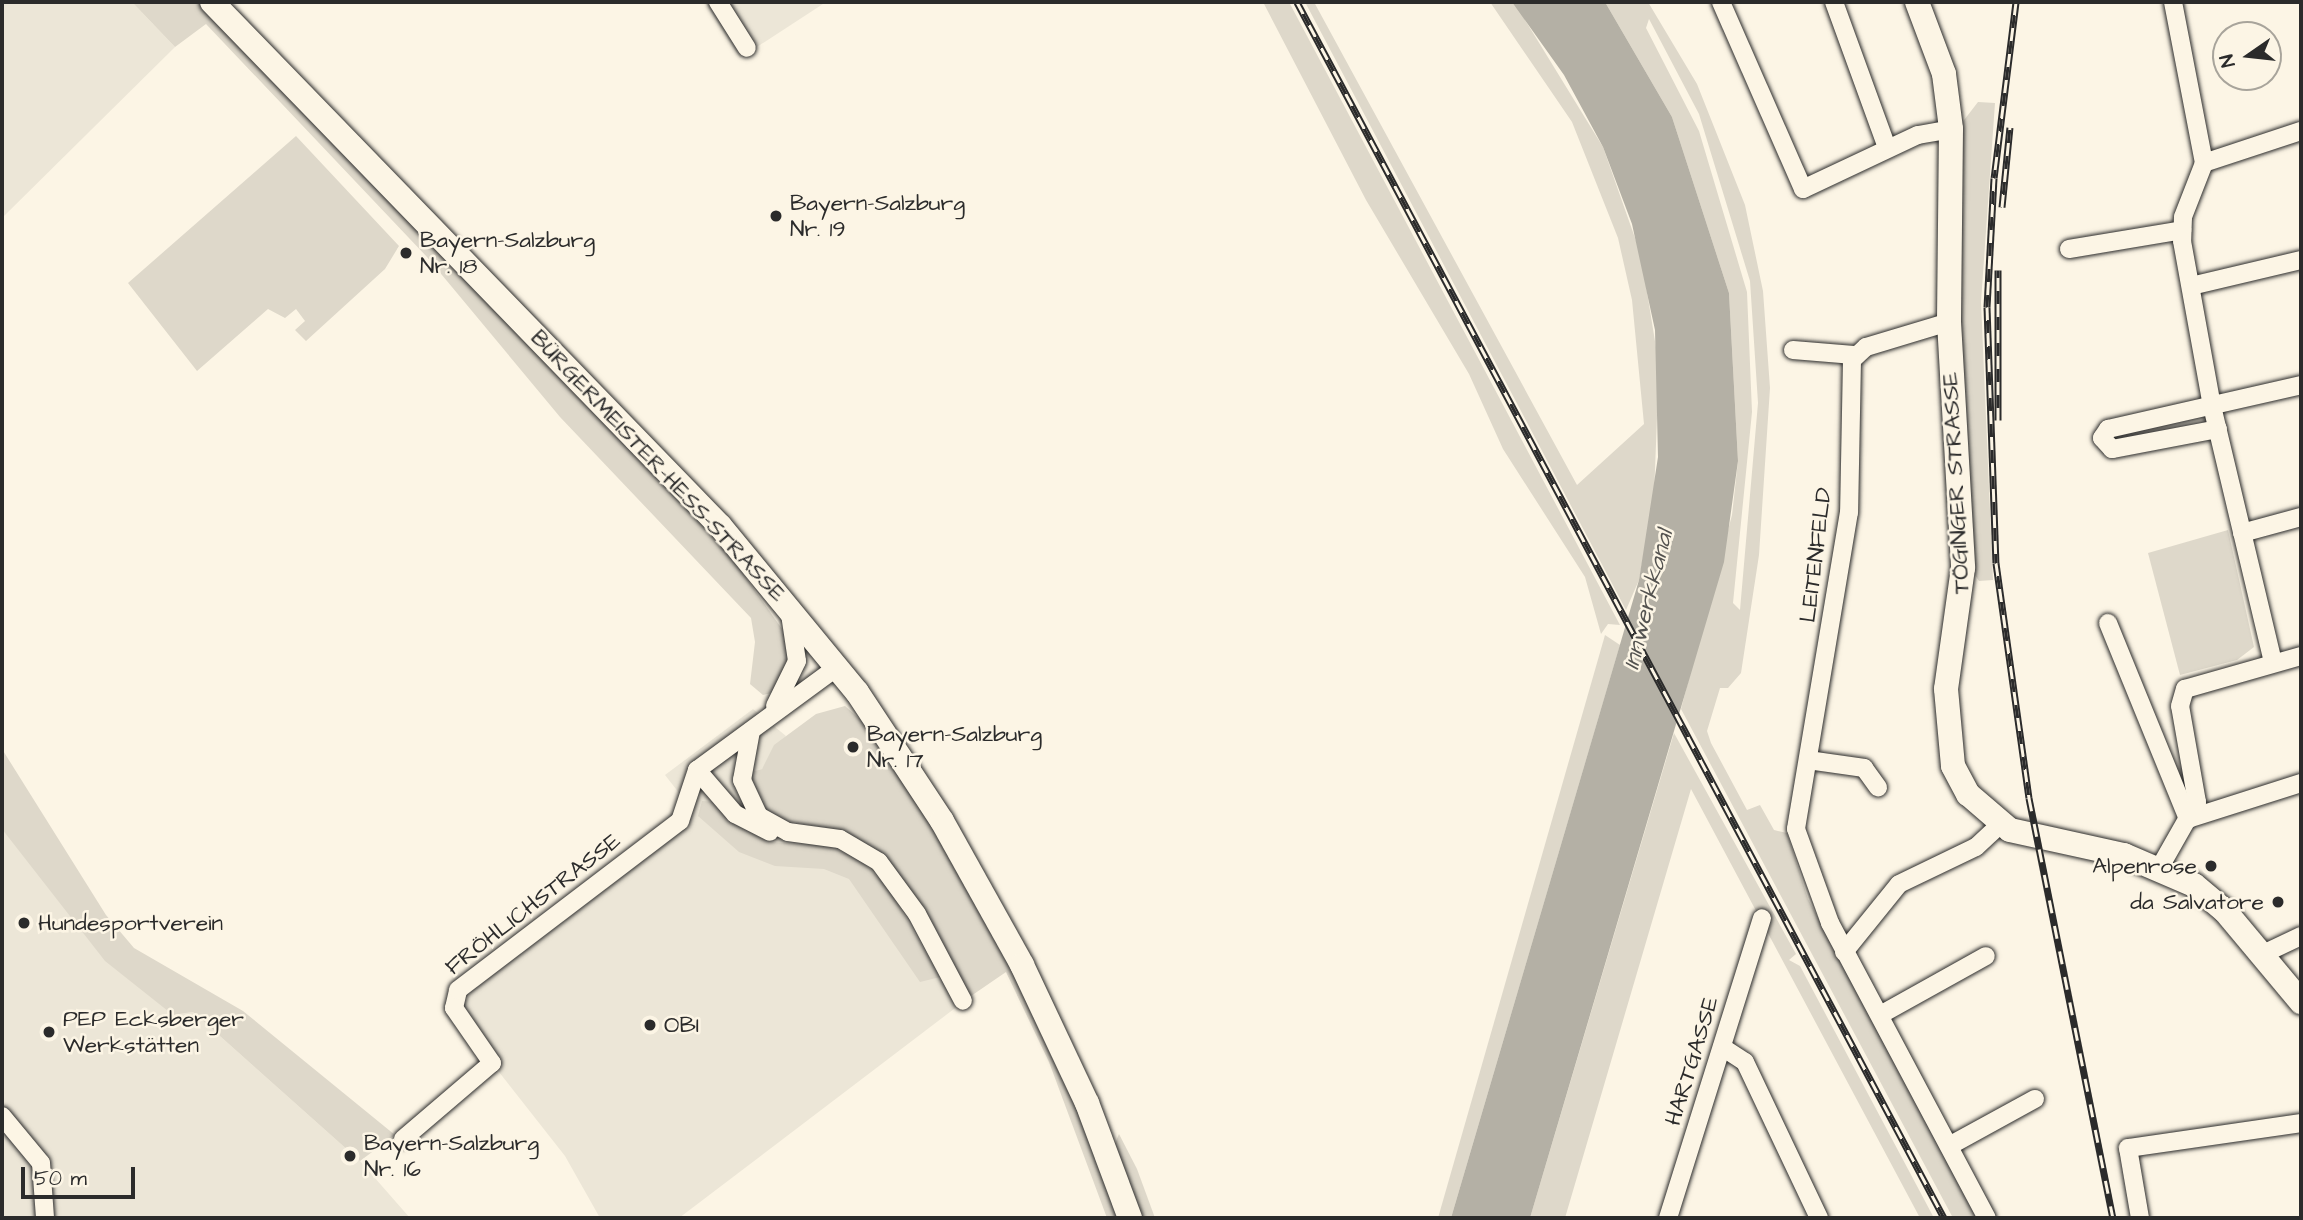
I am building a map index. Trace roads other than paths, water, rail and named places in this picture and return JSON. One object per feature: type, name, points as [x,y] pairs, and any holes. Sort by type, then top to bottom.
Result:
[{"type":"main road","name":"BÜRGERMEISTER-HESS-STRASSE","points":[[212,2],[720,526],[788,604],[837,667],[898,750],[1005,932],[1087,1103],[1130,1218]]},
{"type":"main road","name":"TÖGINGER STRASSE","points":[[1917,2],[1944,74],[1951,128],[1949,322],[1963,568],[1945,729],[1958,776],[2000,825]]},
{"type":"main road","points":[[2000,825],[2160,867],[2209,897],[2263,954],[2301,1002]]},
{"type":"street","points":[[718,2],[747,48]]},
{"type":"street","points":[[1834,2],[1887,148]]},
{"type":"street","points":[[2172,2],[2204,163],[2182,230],[2212,406],[2273,663]]},
{"type":"street","points":[[1727,4],[1799,186],[1808,190],[1887,148],[1951,128]]},
{"type":"street","points":[[2204,163],[2301,131]]},
{"type":"street","points":[[2069,249],[2182,230]]},
{"type":"street","points":[[2191,286],[2301,260]]},
{"type":"street","points":[[1793,350],[1854,355],[1949,322]]},
{"type":"street","name":"LEITENFELD","points":[[1854,355],[1849,512],[1808,760],[1799,847],[1844,952],[1987,1218]]},
{"type":"street","points":[[2218,429],[2112,449],[2103,442],[2108,429],[2301,385]]},
{"type":"street","points":[[2242,533],[2301,517]]},
{"type":"street","points":[[770,715],[797,662],[788,604]]},
{"type":"street","points":[[2108,623],[2188,819]]},
{"type":"street","points":[[2160,867],[2188,819],[2198,788],[2180,706],[2185,689],[2301,656]]},
{"type":"street","points":[[837,667],[697,770],[744,820],[764,831],[840,839],[879,862],[929,934],[963,1001]]},
{"type":"street","points":[[751,731],[743,765],[748,799],[759,816],[788,832]]},
{"type":"street","points":[[1808,760],[1864,768],[1878,787]]},
{"type":"street","name":"FRÖHLICHSTRASSE","points":[[402,1139],[492,1063],[454,1008],[458,990],[680,821],[697,770]]},
{"type":"street","points":[[2188,819],[2301,783]]},
{"type":"street","points":[[1844,952],[1899,884],[1976,847],[2000,825]]},
{"type":"street","name":"HARTGASSE","points":[[1668,1218],[1762,918]]},
{"type":"street","points":[[2263,954],[2301,936]]},
{"type":"street","points":[[1880,1015],[1986,956]]},
{"type":"street","points":[[1722,1047],[1745,1062],[1819,1218]]},
{"type":"street","points":[[1949,1146],[2035,1098]]},
{"type":"street","points":[[2,1116],[41,1163],[45,1218]]},
{"type":"street","points":[[2139,1216],[2128,1148],[2301,1123]]},
{"type":"water","name":"Innwerkkanal","points":[[1512,2],[1605,2],[1672,117],[1729,293],[1738,461],[1724,562],[1530,1218],[1451,1218],[1639,580],[1658,457],[1655,330],[1632,224],[1603,147],[1564,75]]},
{"type":"railway","points":[[1297,2],[1944,1218]]},
{"type":"railway","points":[[2016,2],[1994,178],[1987,307],[1996,563],[2029,798],[2113,1218]]},
{"type":"railway","points":[[2002,207],[2010,127]]},
{"type":"railway","points":[[1998,270],[1998,420]]},
{"type":"place","name":"Bayern-Salzburg Nr. 19","points":[[776,216]]},
{"type":"place","name":"Bayern-Salzburg Nr. 18","points":[[406,253]]},
{"type":"place","name":"Bayern-Salzburg Nr. 17","points":[[853,747]]},
{"type":"place","name":"Alpenrose","points":[[2211,866]]},
{"type":"place","name":"da Salvatore","points":[[2278,902]]},
{"type":"place","name":"Hundesportverein","points":[[24,923]]},
{"type":"place","name":"OBI","points":[[650,1025]]},
{"type":"place","name":"PEP Ecksberger Werkstätten","points":[[49,1032]]},
{"type":"place","name":"Bayern-Salzburg Nr. 16","points":[[350,1156]]}]
